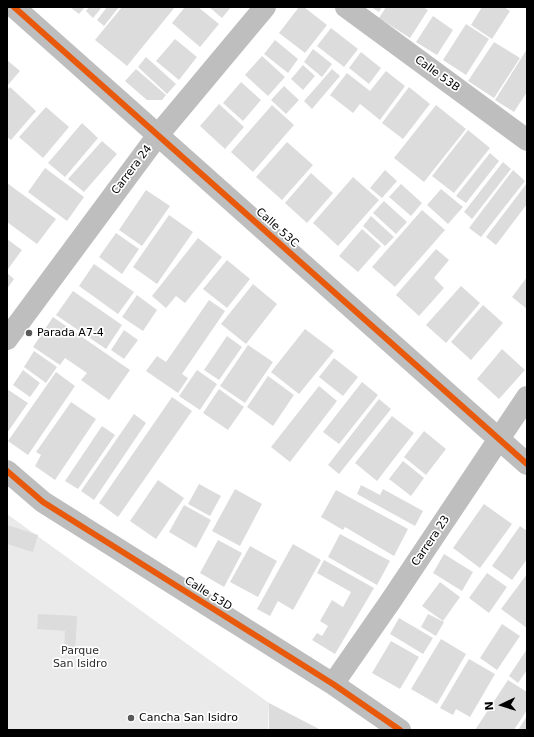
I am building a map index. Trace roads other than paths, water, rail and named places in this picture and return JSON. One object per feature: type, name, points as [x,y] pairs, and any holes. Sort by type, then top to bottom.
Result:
[{"type":"street","name":"Calle 53C","points":[[14,7],[527,464]]},
{"type":"street","name":"Carrera 24","points":[[7,339],[158,135],[264,7]]},
{"type":"street","name":"Calle 53B","points":[[346,7],[527,140]]},
{"type":"street","name":"Carrera 23","points":[[333,684],[527,397]]},
{"type":"street","name":"Calle 53D","points":[[7,471],[43,502],[333,684],[397,729]]},
{"type":"place","name":"Parada A7-4","points":[[29,333]]},
{"type":"place","name":"Cancha San Isidro","points":[[131,718]]},
{"type":"park label","name":"Parque San Isidro","points":[[80,657]]}]
